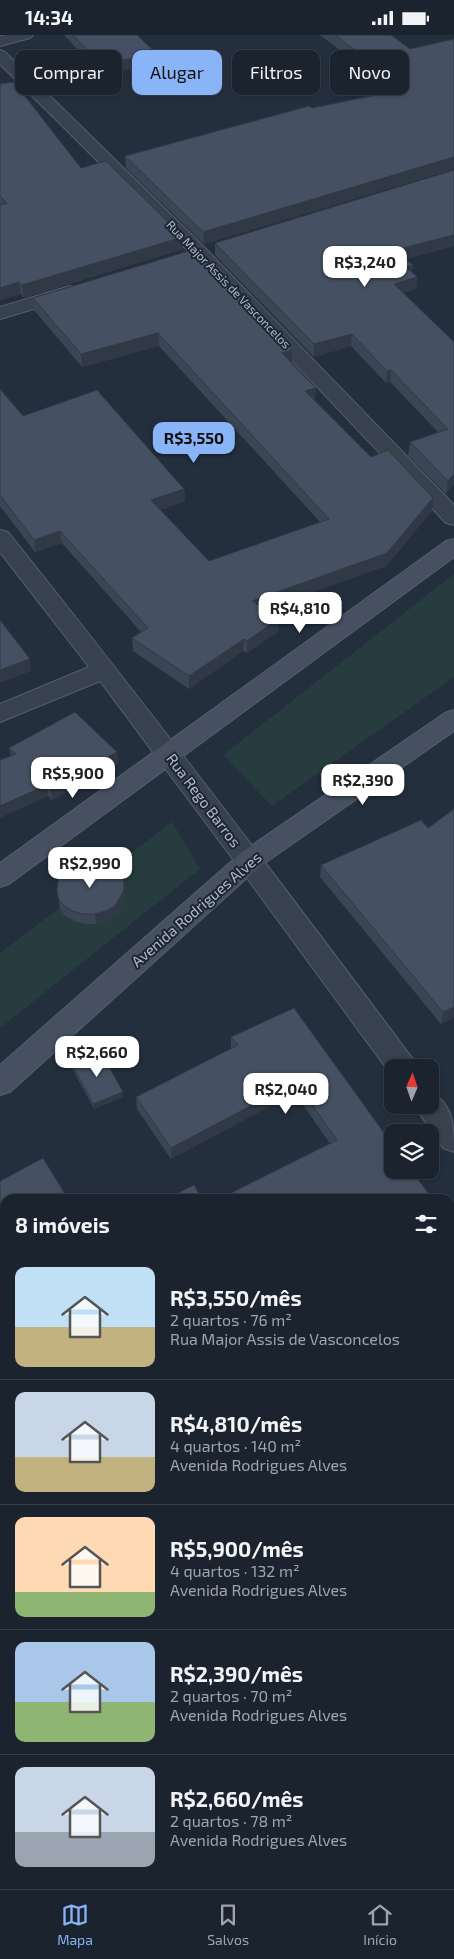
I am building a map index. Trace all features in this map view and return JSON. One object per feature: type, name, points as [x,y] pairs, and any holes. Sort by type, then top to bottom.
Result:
[{"type":"street","points":[[0,41],[25,35]]},
{"type":"street","name":"Rua Major Assis de Vasconcelos","points":[[0,55],[199,252],[454,518]]},
{"type":"street","points":[[180,258],[218,247]]},
{"type":"street","points":[[0,313],[85,287]]},
{"type":"street","name":"Rua Rego Barros","points":[[0,537],[105,670],[250,860],[396,1059]]},
{"type":"street","points":[[0,877],[454,546]]},
{"type":"street","points":[[0,713],[105,670]]},
{"type":"street","name":"Avenida Rodrigues Alves","points":[[0,1083],[250,860],[454,719]]},
{"type":"street","points":[[436,1114],[454,1139]]},
{"type":"green space","points":[[454,574],[454,677],[272,806],[223,755]]},
{"type":"green space","points":[[172,822],[200,869],[0,1028],[0,953]]},
{"type":"building","points":[[73,35],[137,35],[153,50],[132,50],[132,58],[122,60],[122,50],[87,50]]},
{"type":"building","points":[[335,35],[391,35],[410,49],[454,39],[454,157],[203,232],[125,156],[309,106],[312,108],[376,95],[409,95],[409,50],[355,50]]},
{"type":"building","points":[[14,82],[15,95],[24,95],[81,168],[106,161],[183,237],[22,285],[19,282],[0,288],[0,205],[7,203],[0,196],[0,84]]},
{"type":"building","points":[[454,170],[454,235],[395,250],[413,265],[406,267],[417,277],[394,284],[454,342],[454,474],[448,481],[410,442],[448,429],[391,370],[387,371],[352,334],[314,344],[215,243]]},
{"type":"building","points":[[195,249],[292,350],[282,353],[316,388],[305,391],[371,457],[388,450],[433,498],[387,553],[252,601],[279,618],[247,641],[244,639],[189,676],[132,638],[148,628],[60,531],[34,540],[0,495],[0,389],[23,416],[97,390],[184,489],[151,500],[209,561],[329,519],[158,333],[81,354],[33,298]]},
{"type":"building","points":[[0,620],[30,659],[0,670]]},
{"type":"building","points":[[75,712],[117,752],[50,788],[47,785],[0,806],[0,760],[16,754],[9,748]]},
{"type":"building","points":[[454,809],[454,1007],[443,1012],[321,865],[421,820],[428,828]]},
{"type":"building","points":[[82,864],[103,864],[120,874],[124,882],[124,890],[115,906],[95,914],[83,914],[64,906],[58,898],[58,881],[63,873]]},
{"type":"building","points":[[294,1008],[384,1133],[384,1179],[418,1179],[428,1193],[229,1194],[337,1140],[296,1082],[171,1148],[136,1097],[238,1045],[231,1037]]},
{"type":"building","points":[[101,1052],[123,1092],[93,1104],[72,1064]]},
{"type":"building","points":[[43,1158],[65,1194],[0,1194],[0,1181]]},
{"type":"building","points":[[194,1185],[199,1194],[176,1194]]}]
